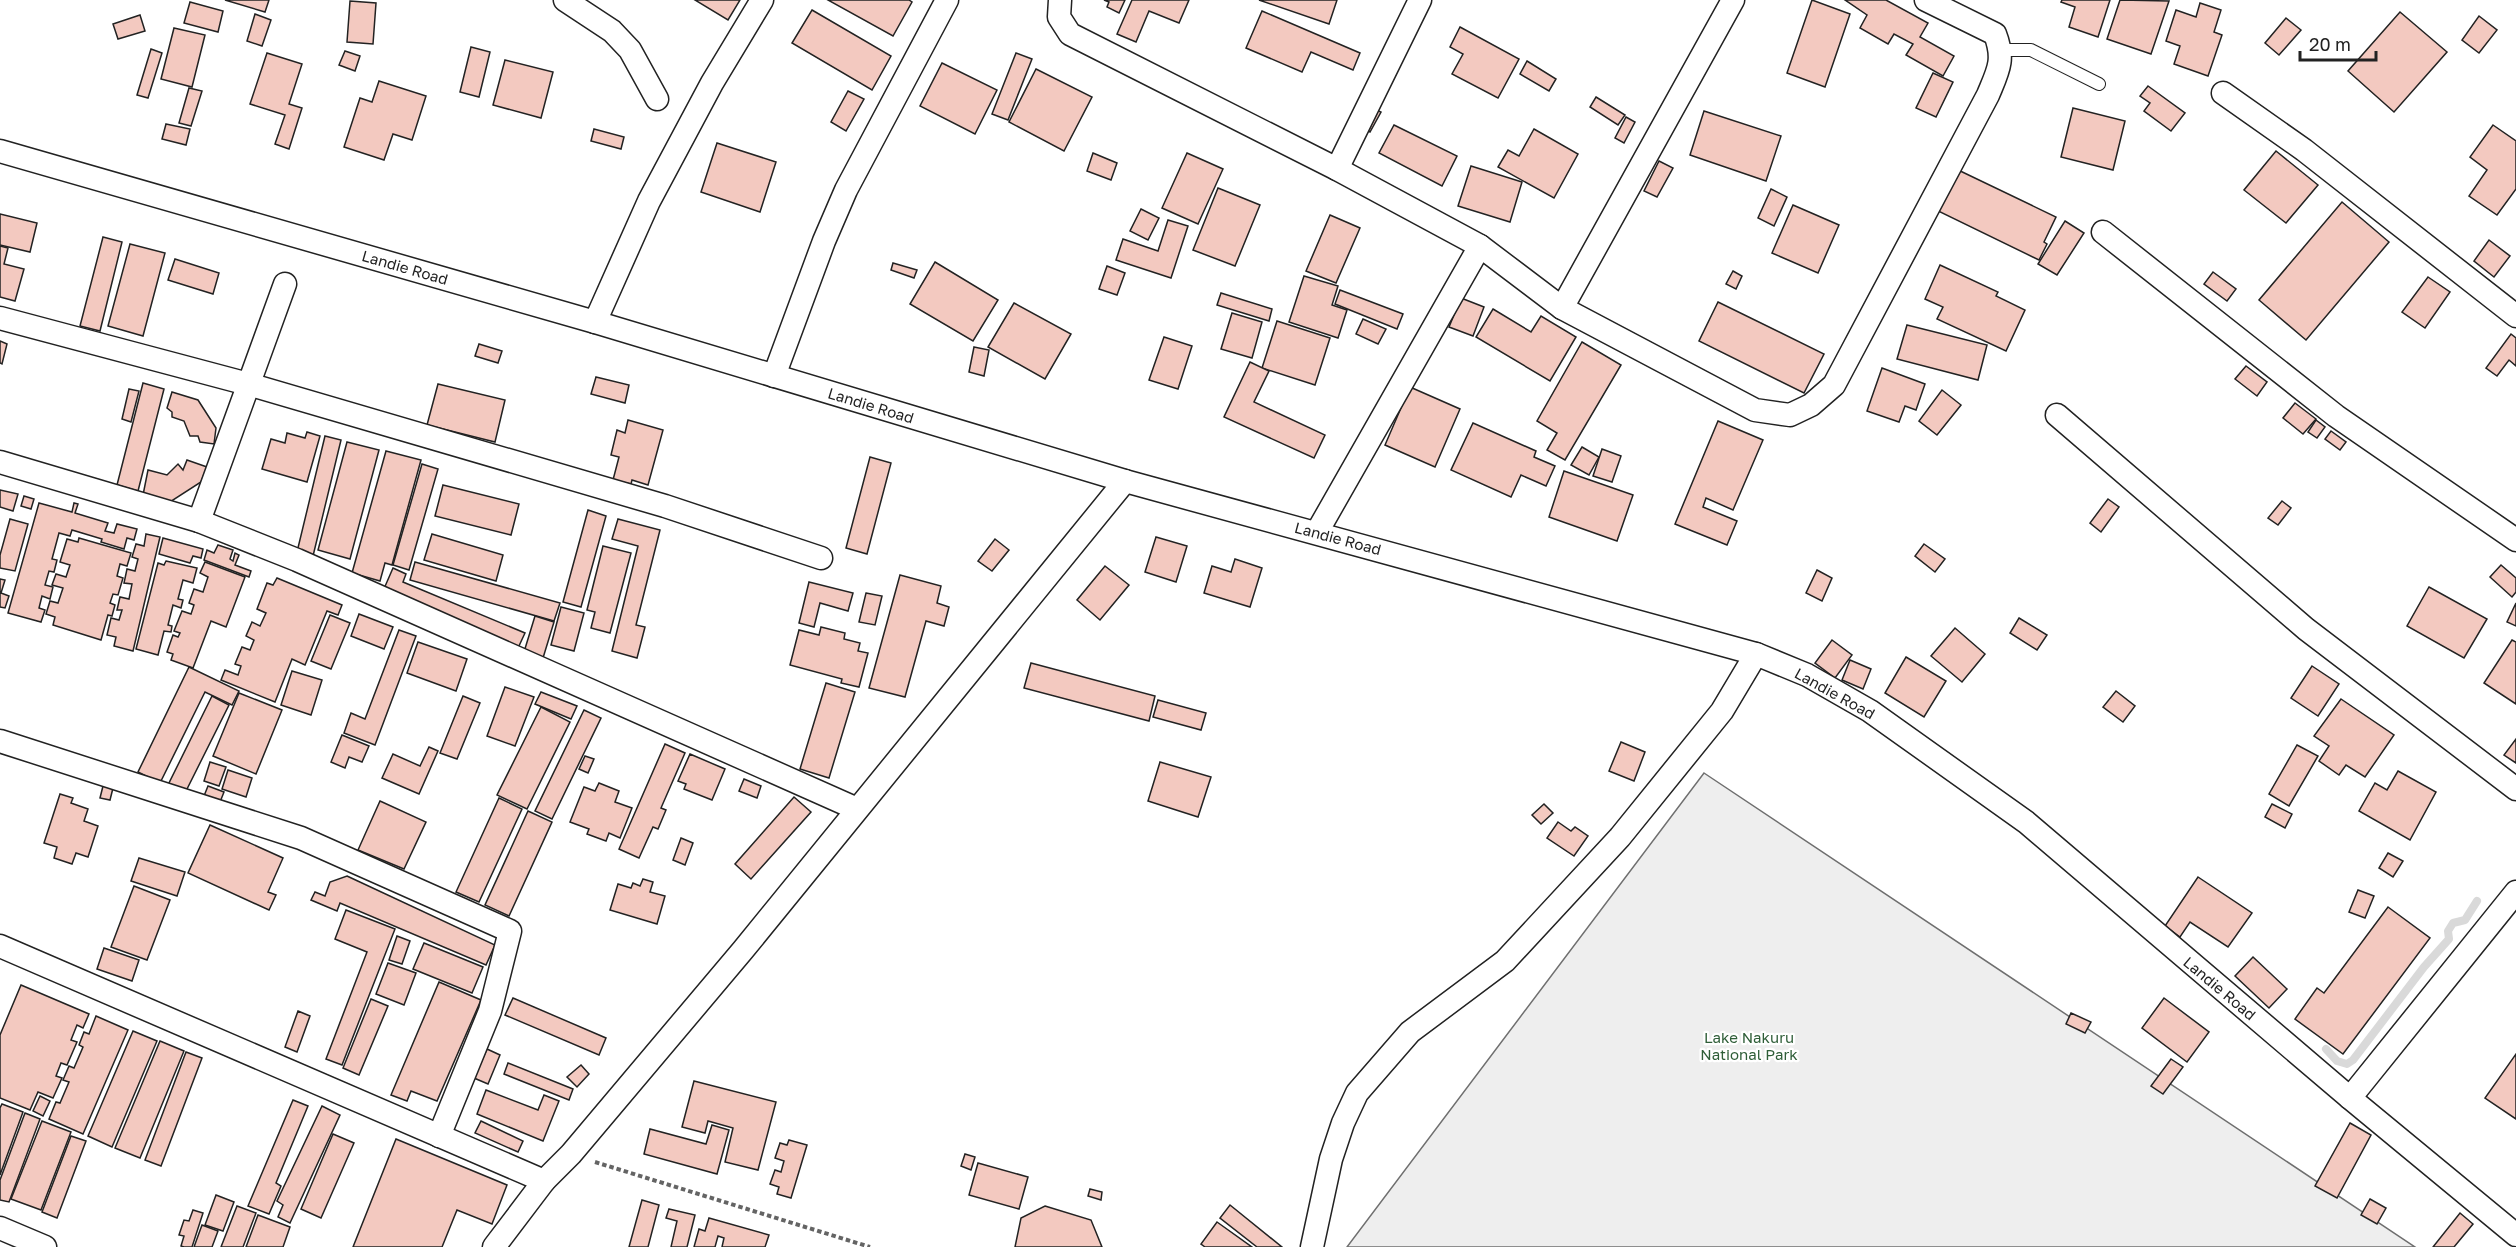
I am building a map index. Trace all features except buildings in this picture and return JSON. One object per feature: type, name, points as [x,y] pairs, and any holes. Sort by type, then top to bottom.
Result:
[{"type":"street","points":[[565,0],[612,31],[630,50],[657,99]]},
{"type":"street","points":[[596,322],[649,201],[712,83],[762,0]]},
{"type":"street","points":[[774,376],[824,241],[846,190],[947,0]]},
{"type":"street","points":[[1060,0],[1059,17],[1070,34],[1337,169],[1480,246],[1562,308],[1755,410],[1790,415],[1811,405],[1834,385],[1988,95],[2000,65],[2001,50],[1995,34],[1926,0]]},
{"type":"street","points":[[1337,169],[1420,0]]},
{"type":"street","points":[[1562,308],[1733,0]]},
{"type":"street","points":[[2223,93],[2304,150],[2516,316]]},
{"type":"street","name":"Landie Road","points":[[0,151],[596,322],[1125,481],[1756,654],[1807,675],[1870,711],[2026,822],[2350,1098],[2516,1235]]},
{"type":"street","points":[[2103,232],[2336,416],[2516,540]]},
{"type":"street","points":[[1317,532],[1480,246]]},
{"type":"street","points":[[200,521],[285,284]]},
{"type":"street","points":[[0,318],[248,384],[665,506],[821,558]]},
{"type":"street","points":[[2057,415],[2306,628],[2516,789]]},
{"type":"street","points":[[0,462],[200,521],[297,560],[857,809]]},
{"type":"street","points":[[494,1247],[544,1181],[571,1154],[750,942],[1125,481]]},
{"type":"street","points":[[1312,1247],[1331,1159],[1343,1123],[1357,1093],[1410,1032],[1505,961],[1620,837],[1722,711],[1756,654]]},
{"type":"street","points":[[0,741],[301,838],[510,931],[490,1011],[439,1136]]},
{"type":"street","points":[[2350,1098],[2516,892]]},
{"type":"street","points":[[0,946],[544,1181]]},
{"type":"street","points":[[0,1228],[45,1247]]},
{"type":"lane","points":[[2001,50],[2031,50],[2100,84]]},
{"type":"path","points":[[571,1154],[870,1247]]},
{"type":"green space","name":"Lake Nakuru National Park","points":[[1704,773],[2415,1247],[1347,1247]]},
{"type":"waterway","points":[[2326,1049],[2337,1061],[2347,1064],[2353,1060],[2424,967],[2449,939],[2448,931],[2453,923],[2465,920],[2477,901]]}]
